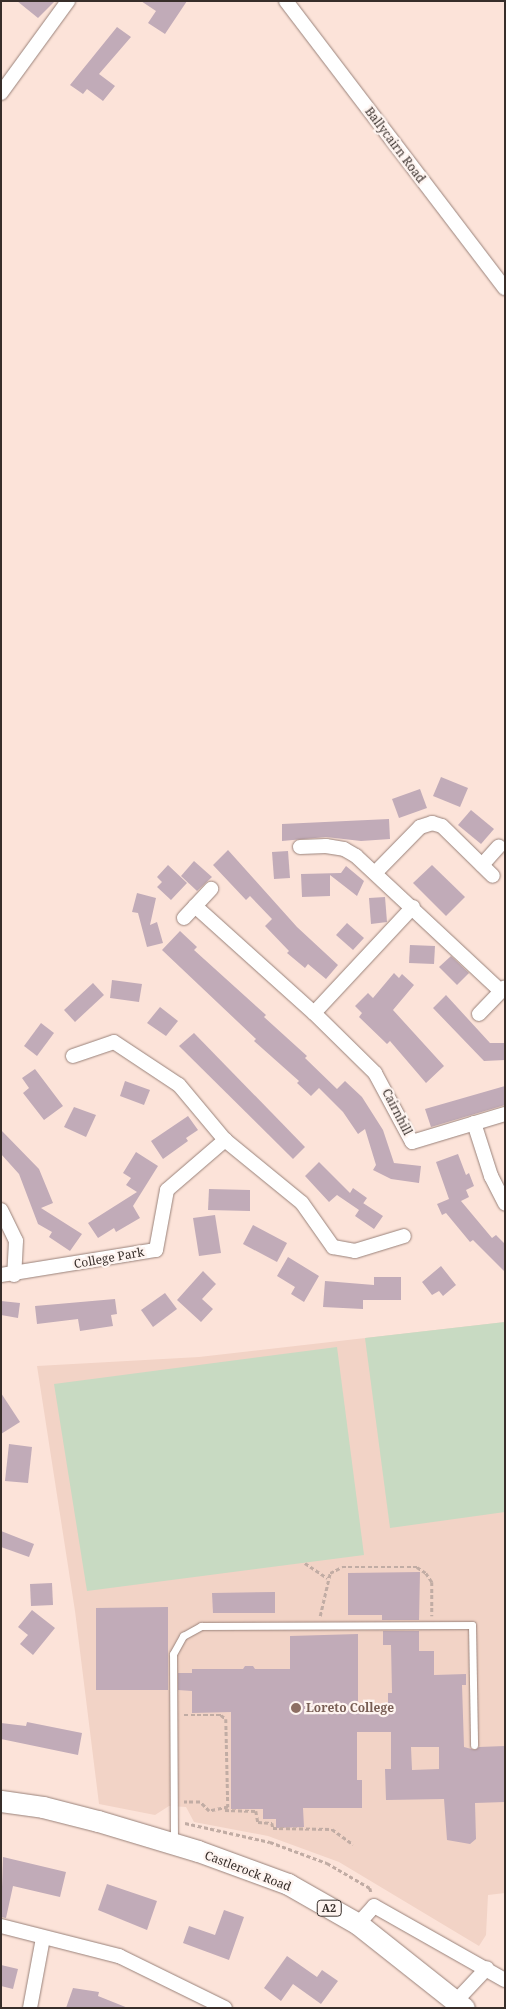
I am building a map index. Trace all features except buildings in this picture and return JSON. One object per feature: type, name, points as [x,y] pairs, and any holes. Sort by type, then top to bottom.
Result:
[{"type":"main road","name":"Castlerock Road","points":[[1,1801],[43,1807],[174,1844],[288,1884],[358,1924],[460,2004]]},
{"type":"street","points":[[1,94],[68,1]]},
{"type":"street","name":"Ballycairn Road","points":[[286,1],[505,288]]},
{"type":"street","points":[[376,872],[420,827],[432,823],[442,826],[493,876]]},
{"type":"street","points":[[482,865],[499,846]]},
{"type":"street","points":[[300,847],[344,849],[376,872],[503,989],[479,1014]]},
{"type":"street","points":[[184,918],[211,889]]},
{"type":"street","name":"Cairnhill","points":[[195,906],[314,1013],[375,1073],[412,1142],[505,1114]]},
{"type":"street","points":[[314,1013],[413,907]]},
{"type":"street","points":[[73,1056],[114,1042],[179,1085],[225,1140],[302,1202],[333,1247],[355,1251],[404,1236]]},
{"type":"street","points":[[474,1122],[492,1176],[505,1204]]},
{"type":"street","name":"College Park","points":[[1,1210],[16,1241],[8,1275],[156,1250],[167,1190],[225,1140]]},
{"type":"street","points":[[358,1924],[374,1906],[487,1968],[505,1980]]},
{"type":"street","points":[[1,1926],[119,1956],[225,2008]]},
{"type":"street","points":[[30,2008],[43,1938]]},
{"type":"street","points":[[460,2004],[487,1968]]},
{"type":"lane","points":[[174,1844],[172,1654],[183,1636],[201,1626],[472,1625],[474,1746]]},
{"type":"path","points":[[304,1563],[327,1578]]},
{"type":"path","points":[[304,1626],[320,1618],[327,1578],[330,1572],[342,1567],[417,1567],[426,1572],[432,1582],[432,1626]]},
{"type":"path","points":[[177,1715],[222,1715],[226,1719],[228,1807],[224,1810]]},
{"type":"path","points":[[182,1806],[183,1802],[200,1802],[208,1811],[256,1811],[258,1822],[272,1823],[273,1828],[332,1829],[353,1844]]},
{"type":"path","points":[[184,1815],[185,1823],[270,1842],[327,1863],[370,1888],[374,1906]]},
{"type":"shaded area","name":"Loreto College","points":[[505,1322],[505,1893],[488,1895],[486,1935],[479,1946],[339,1862],[268,1836],[194,1822],[186,1807],[169,1806],[155,1815],[99,1804],[75,1611],[37,1366],[199,1357]]},
{"type":"green space","points":[[505,1322],[505,1512],[390,1528],[365,1338]]},
{"type":"green space","points":[[337,1347],[364,1555],[87,1591],[54,1384]]},
{"type":"place","name":"Loreto College","points":[[296,1708]]}]
